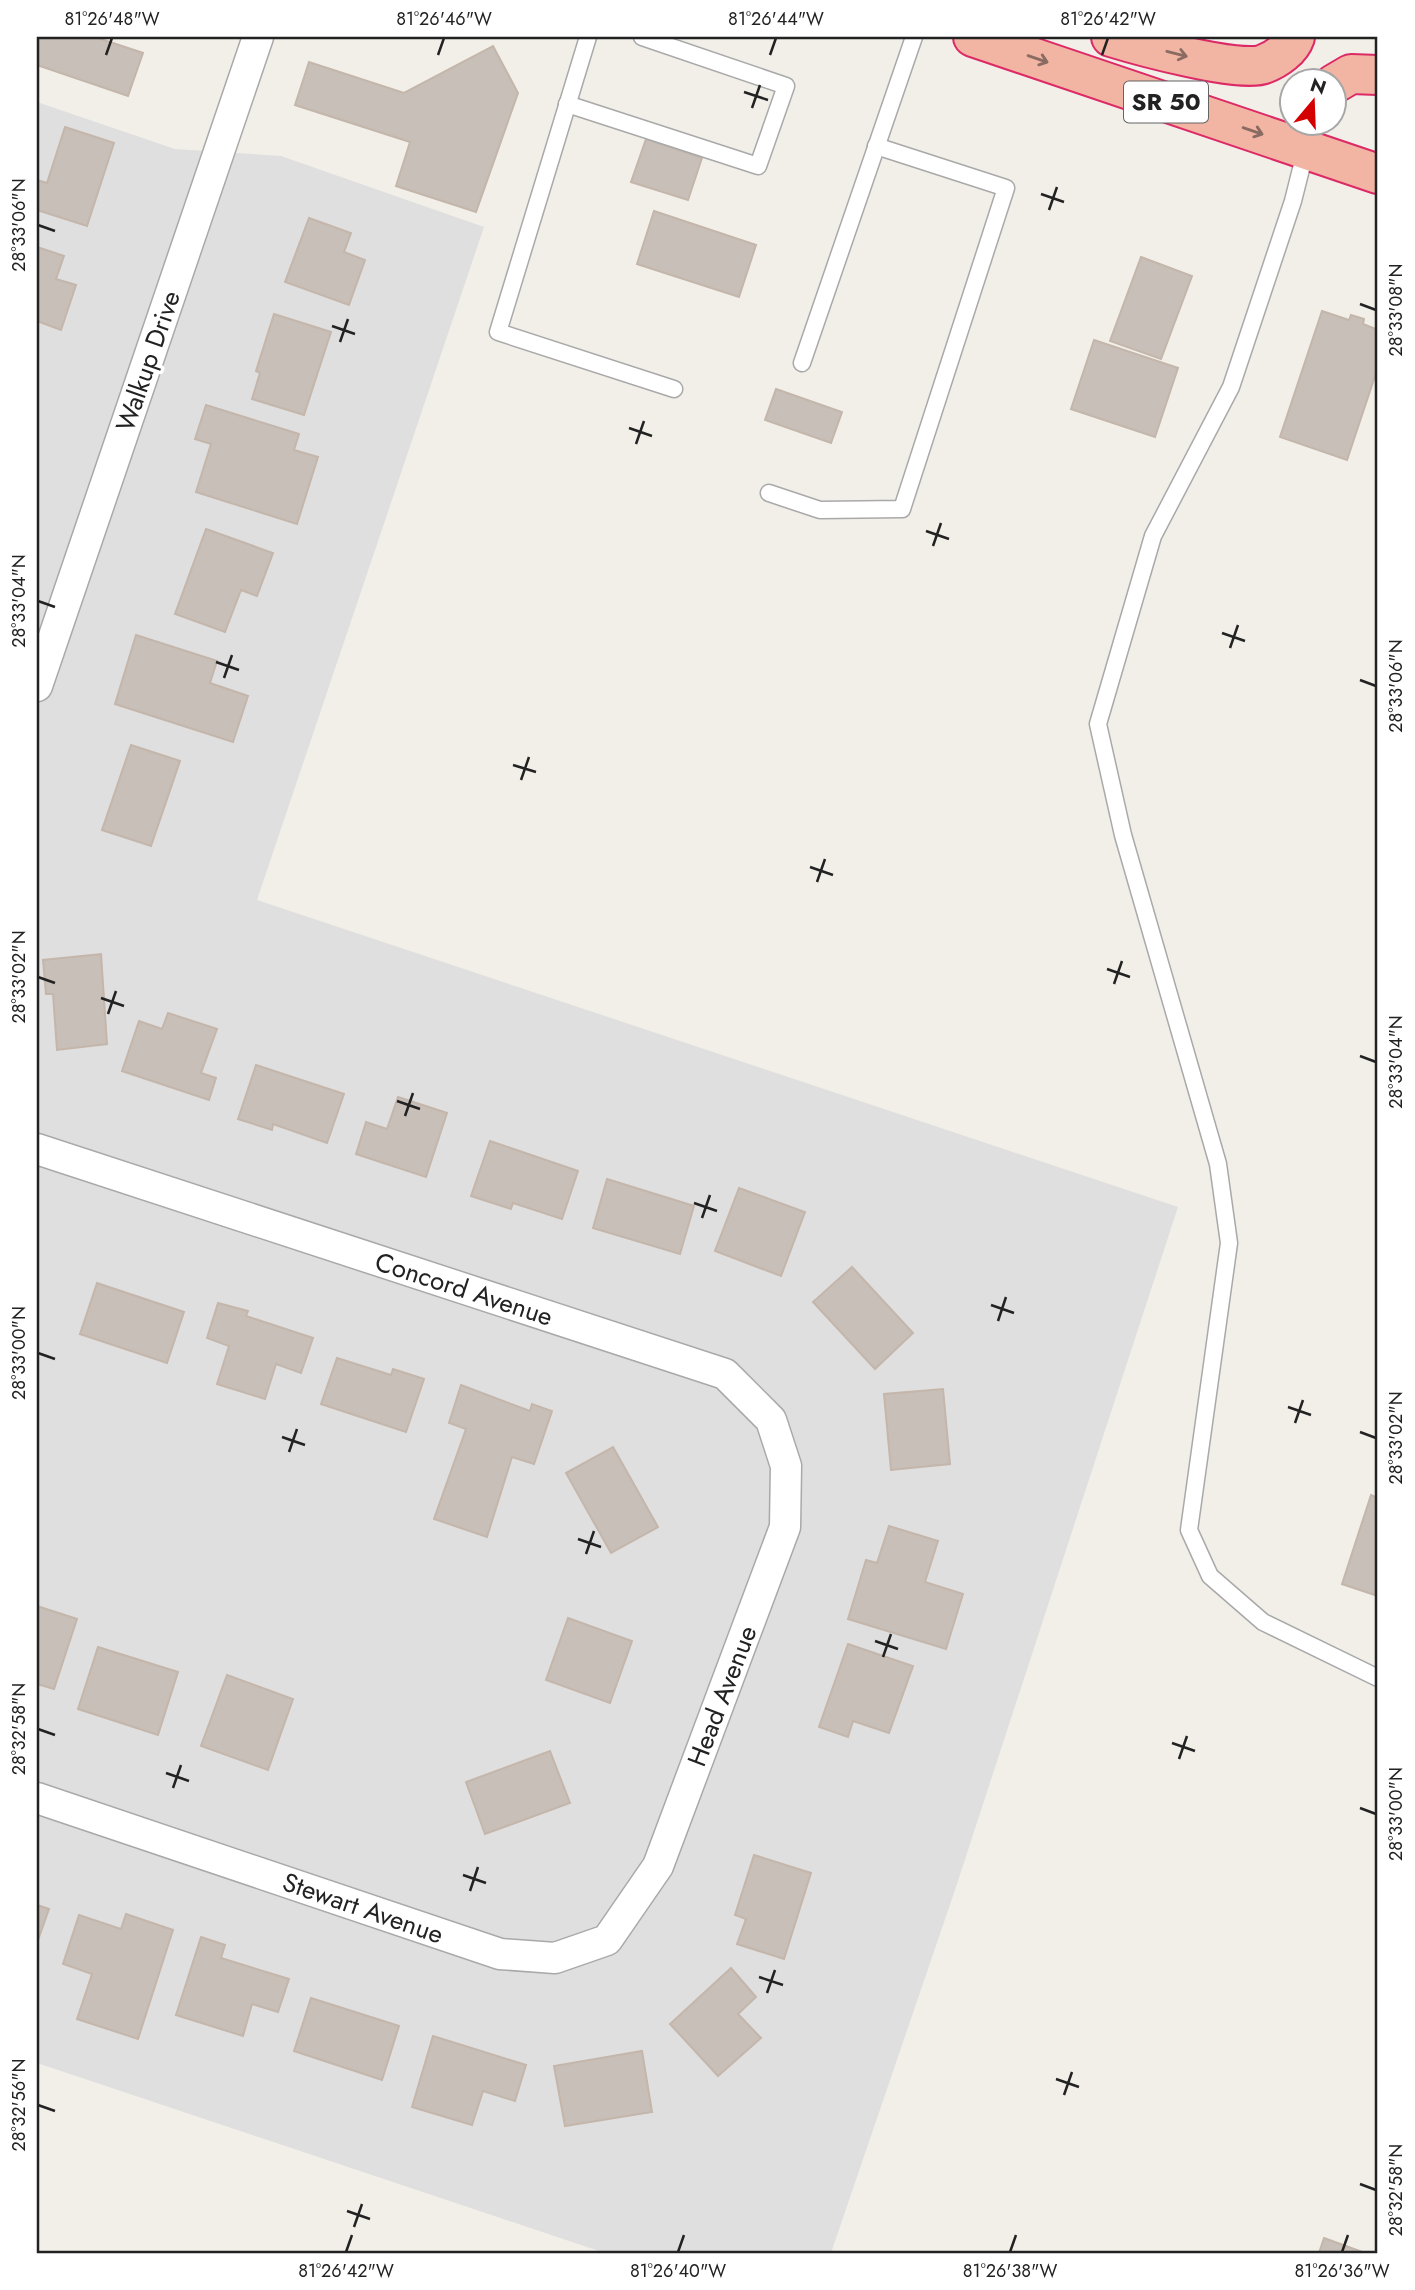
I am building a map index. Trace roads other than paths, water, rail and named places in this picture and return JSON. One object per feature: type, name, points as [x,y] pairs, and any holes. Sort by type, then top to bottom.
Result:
[{"type":"highway","name":"SR 50","points":[[973,37],[1278,126]]},
{"type":"highway","points":[[1111,37],[1212,62],[1262,66],[1292,47],[1295,37]]},
{"type":"highway","points":[[1348,76],[1352,74],[1378,75]]},
{"type":"highway","name":"SR 50","points":[[1311,136],[1378,174]]},
{"type":"street","name":"Walkup Drive","points":[[37,685],[258,37]]},
{"type":"street","name":"Concord Avenue","points":[[37,1149],[725,1374],[771,1420],[786,1465],[785,1527]]},
{"type":"street","name":"Head Avenue","points":[[658,1866],[785,1527]]},
{"type":"street","name":"Stewart Avenue","points":[[37,1798],[500,1954],[555,1958],[607,1940],[658,1866]]},
{"type":"lane","points":[[588,37],[498,332],[674,389]]},
{"type":"lane","points":[[567,104],[758,166],[786,86],[642,37]]},
{"type":"lane","points":[[802,363],[914,37]]},
{"type":"lane","points":[[1311,136],[1293,201],[1231,387],[1153,536],[1098,724],[1123,835],[1218,1164],[1228,1243],[1189,1530],[1210,1576],[1263,1622],[1378,1678]]},
{"type":"lane","points":[[768,493],[820,510],[902,509],[1006,188],[876,146]]}]
